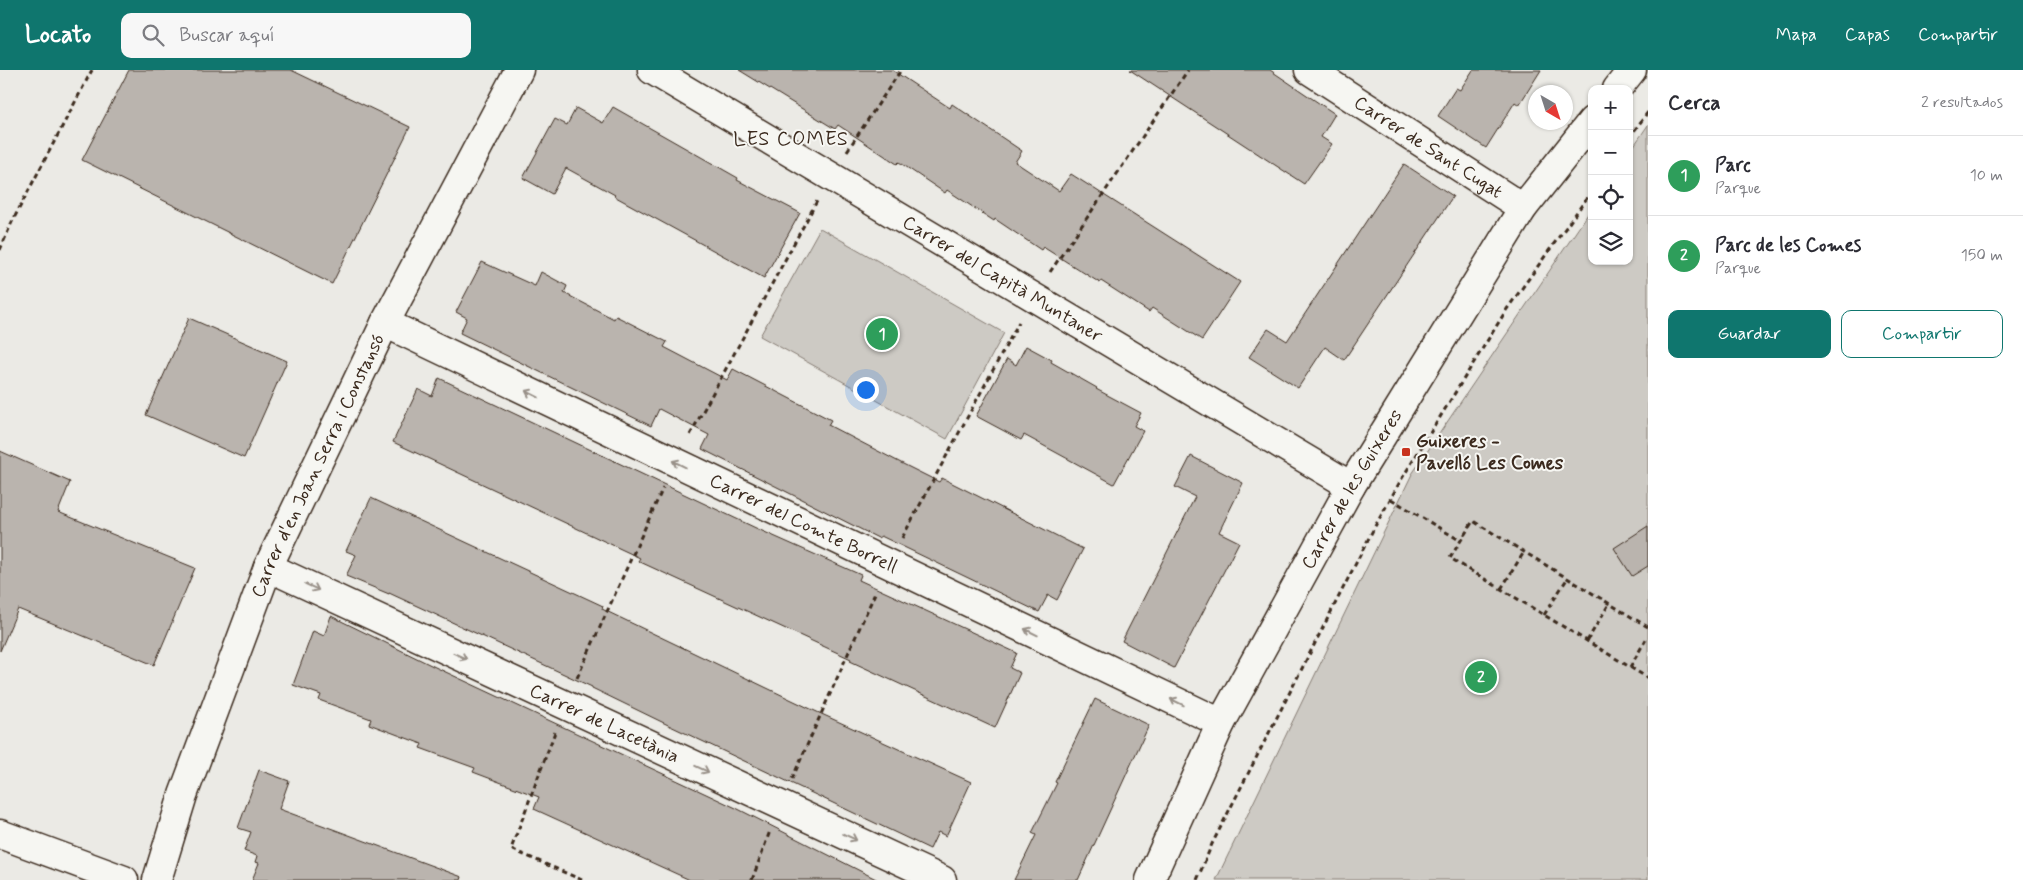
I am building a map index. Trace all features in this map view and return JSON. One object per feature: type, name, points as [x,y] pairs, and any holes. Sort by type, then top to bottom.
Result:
[{"type":"street","name":"Carrer d'en Joan Serra i Constansó","points":[[158,880],[184,795],[268,567],[385,323],[518,70]]},
{"type":"street","name":"Carrer del Capità Muntaner","points":[[652,70],[1351,486]]},
{"type":"street","name":"Carrer de Sant Cugat","points":[[1309,70],[1523,208]]},
{"type":"street","points":[[1620,85],[1632,70]]},
{"type":"street","name":"Carrer de les Guixeres","points":[[1150,880],[1221,723],[1351,486],[1523,208],[1588,126]]},
{"type":"street","name":"Carrer del Comte Borrell","points":[[385,323],[1221,723]]},
{"type":"street","name":"Carrer de Lacetània","points":[[268,567],[942,880]]},
{"type":"street","points":[[0,834],[124,880]]},
{"type":"path","points":[[0,250],[12,222],[92,70]]},
{"type":"path","points":[[582,880],[511,849],[565,705],[675,462],[830,176],[901,70]]},
{"type":"path","points":[[752,880],[780,805],[888,564],[1033,296],[1188,70]]},
{"type":"path","points":[[1633,133],[1648,112]]},
{"type":"path","points":[[1197,880],[1212,844],[1390,499],[1507,309],[1588,196]]},
{"type":"path","points":[[1390,499],[1461,540]]},
{"type":"path","points":[[1648,627],[1472,521],[1450,558],[1648,678]]},
{"type":"path","points":[[1502,589],[1524,552]]},
{"type":"path","points":[[1544,615],[1567,578]]},
{"type":"path","points":[[1587,641],[1609,604]]},
{"type":"path","points":[[1630,667],[1648,636]]},
{"type":"shaded area","points":[[1648,125],[1648,880],[1216,880],[1412,474],[1588,214],[1588,265],[1633,265],[1633,147]]},
{"type":"shaded area","points":[[820,228],[1004,333],[947,439],[760,336]]},
{"type":"building","points":[[129,70],[291,70],[410,127],[332,284],[82,160]]},
{"type":"building","points":[[739,70],[892,70],[950,108],[952,104],[1022,151],[1015,162],[1059,191],[1071,174],[1240,282],[1202,340],[1152,308],[1149,312],[1043,247],[1041,250],[995,219],[994,221],[947,190],[945,193],[838,125],[835,129]]},
{"type":"building","points":[[1130,70],[1270,70],[1335,114],[1321,137],[1332,144],[1304,184]]},
{"type":"building","points":[[1473,70],[1541,70],[1532,85],[1528,85],[1528,91],[1519,105],[1515,102],[1486,148],[1438,116],[1456,88],[1460,90]]},
{"type":"building","points":[[613,107],[738,178],[737,180],[800,213],[764,278],[566,168],[552,194],[523,178],[555,119],[567,125],[576,108],[603,123]]},
{"type":"building","points":[[1404,164],[1453,196],[1344,360],[1325,347],[1298,388],[1249,357],[1268,329],[1287,341]]},
{"type":"building","points":[[482,262],[535,286],[541,272],[567,286],[564,293],[614,319],[616,316],[667,342],[664,347],[727,380],[733,369],[831,420],[828,425],[901,463],[939,482],[942,478],[1083,549],[1057,600],[1048,595],[1039,612],[881,536],[878,538],[702,449],[709,435],[659,409],[651,426],[460,333],[467,318],[456,312]]},
{"type":"building","points":[[189,318],[287,361],[244,458],[146,415]]},
{"type":"building","points":[[1026,346],[1052,360],[1051,362],[1096,389],[1141,413],[1134,426],[1143,431],[1114,484],[1024,435],[1021,440],[976,416],[1007,359],[1016,365]]},
{"type":"building","points":[[439,378],[760,530],[861,575],[859,580],[1017,653],[1010,668],[1020,673],[995,728],[638,561],[640,558],[393,442],[418,389],[432,396]]},
{"type":"building","points":[[0,451],[70,482],[58,512],[195,568],[154,665],[18,609],[0,651]]},
{"type":"building","points":[[1191,456],[1243,483],[1219,532],[1239,542],[1174,668],[1122,641],[1195,497],[1175,487]]},
{"type":"building","points":[[371,498],[603,606],[602,609],[815,711],[971,782],[946,836],[938,832],[930,849],[592,687],[389,593],[346,576],[356,555],[346,551]]},
{"type":"building","points":[[1648,526],[1648,566],[1632,576],[1614,548]]},
{"type":"building","points":[[331,616],[435,667],[736,808],[878,880],[690,880],[534,809],[539,797],[473,772],[475,768],[420,748],[422,744],[369,724],[371,719],[319,700],[321,695],[293,685],[313,631],[324,636]]},
{"type":"building","points":[[1095,699],[1149,725],[1078,880],[1014,880],[1036,835],[1032,833]]},
{"type":"building","points":[[259,770],[289,781],[279,809],[462,877],[461,880],[252,880],[259,863],[255,862],[257,856],[244,851],[251,832],[238,828]]},
{"type":"place","name":"Parc","points":[[882,334]]},
{"type":"place","name":"Guixeres - Pavelló Les Comes","points":[[1406,452]]},
{"type":"place","name":"Parc de les Comes","points":[[1481,677]]},
{"type":"district","name":"LES COMES","points":[[791,139]]}]
